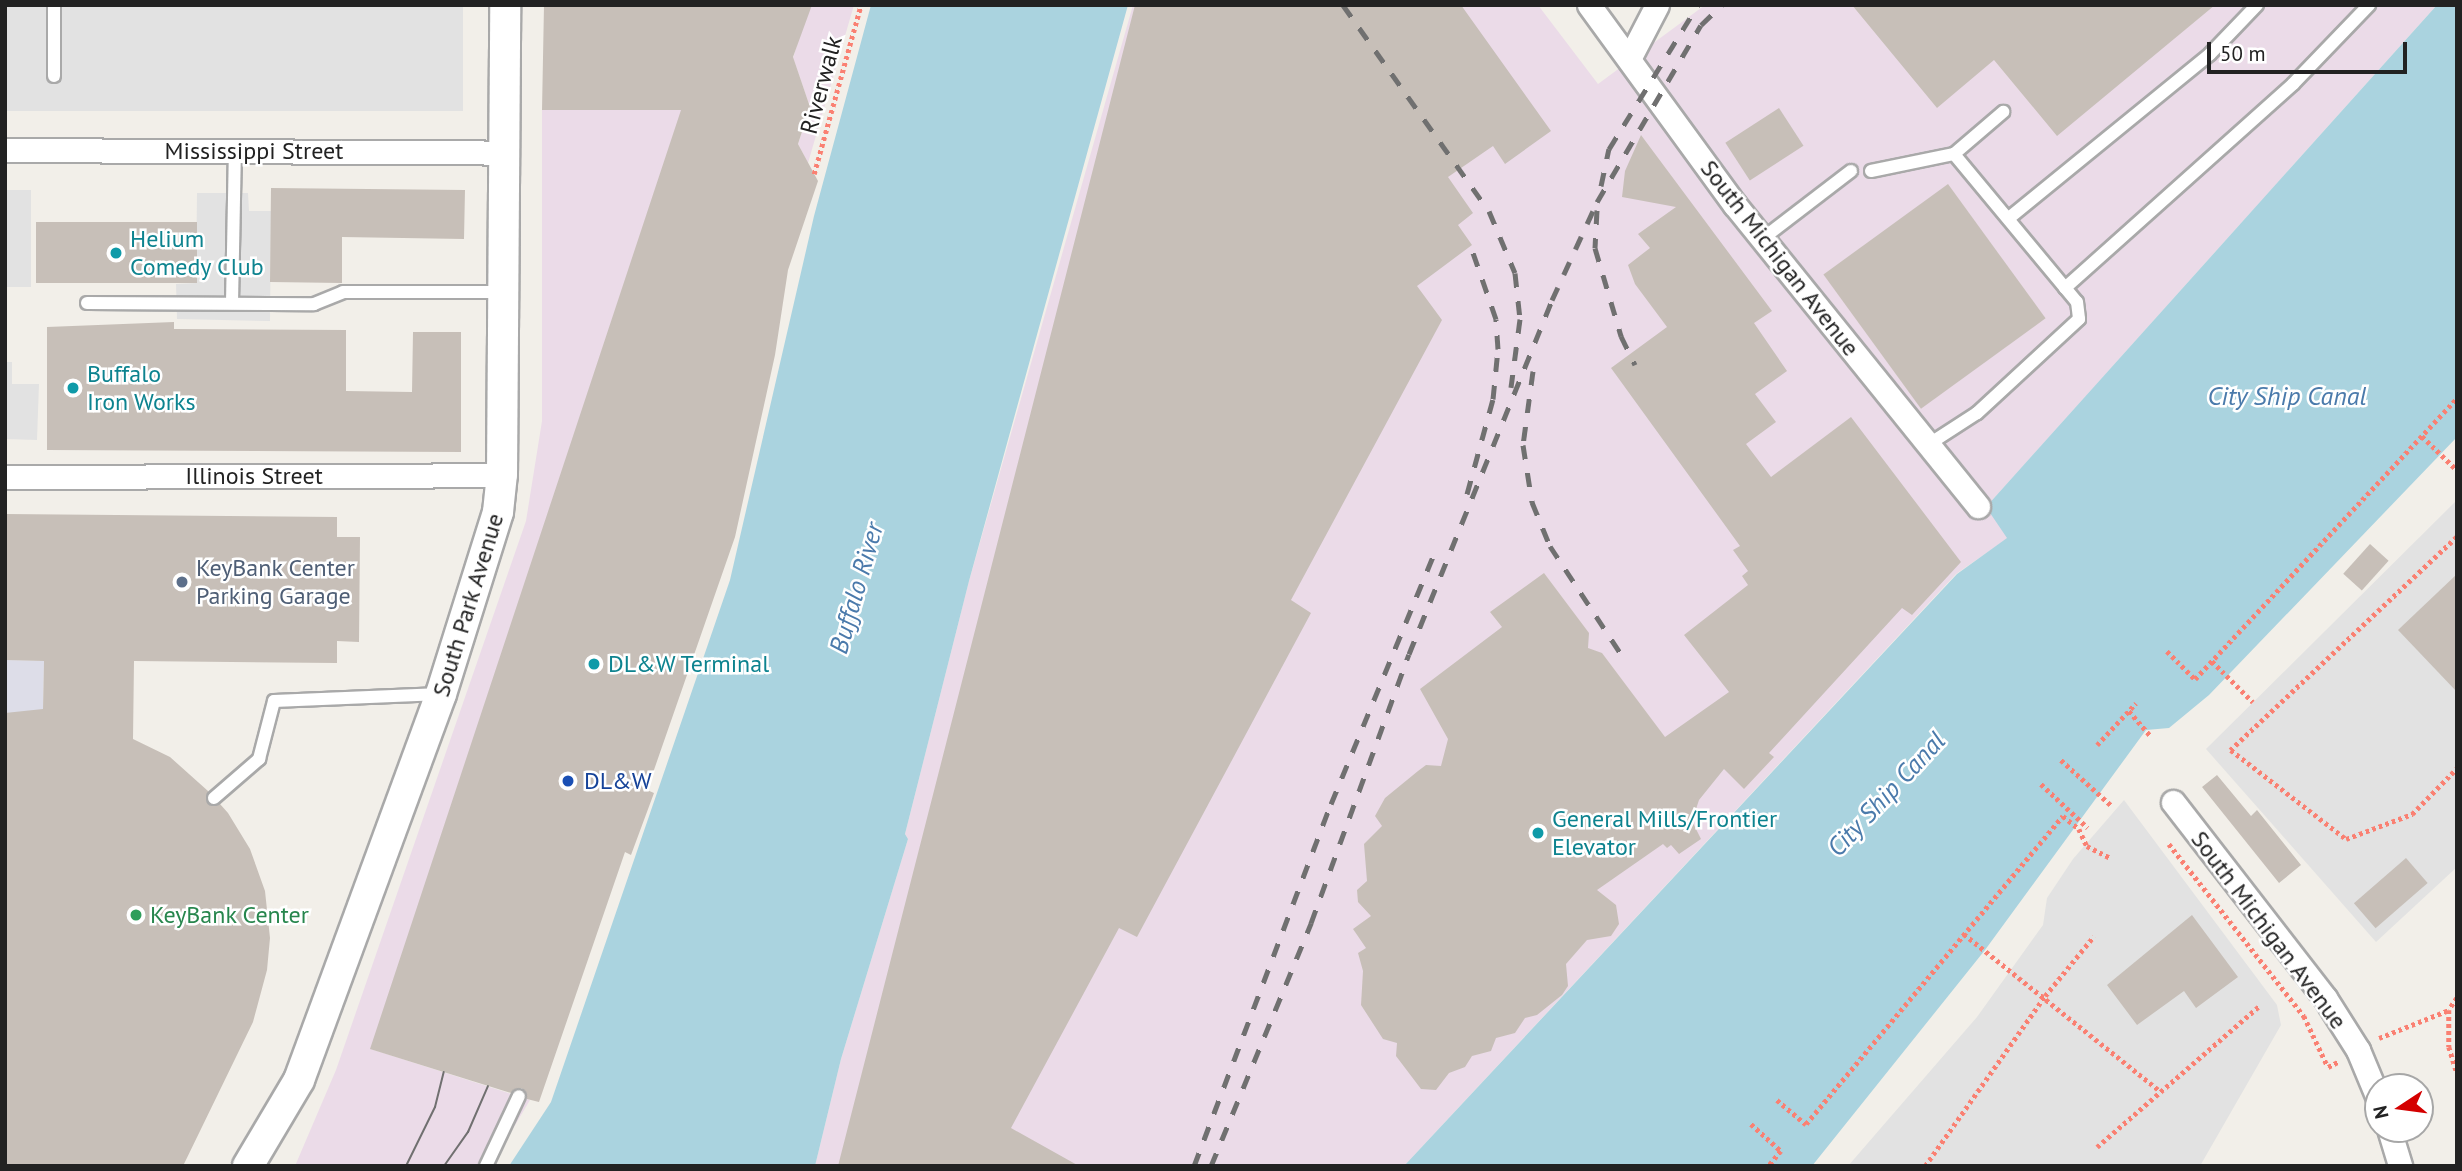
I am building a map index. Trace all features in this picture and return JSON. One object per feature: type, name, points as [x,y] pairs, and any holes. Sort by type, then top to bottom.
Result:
[{"type":"street","name":"South Park Avenue","points":[[248,1166],[299,1080],[441,694],[498,512],[502,475],[505,5]]},
{"type":"street","name":"South Michigan Avenue","points":[[1589,5],[1762,239],[1978,506]]},
{"type":"street","points":[[1629,59],[1657,5]]},
{"type":"street","name":"Mississippi Street","points":[[5,150],[504,153]]},
{"type":"street","name":"Illinois Street","points":[[5,477],[502,475]]},
{"type":"street","name":"South Michigan Avenue","points":[[2173,802],[2325,998],[2358,1050],[2368,1073]]},
{"type":"street","points":[[2393,1143],[2400,1166]]},
{"type":"lane","points":[[54,5],[54,76]]},
{"type":"lane","points":[[2009,218],[2210,54],[2257,5]]},
{"type":"lane","points":[[2065,288],[2293,84],[2369,5]]},
{"type":"lane","points":[[1871,170],[1954,154],[2003,112]]},
{"type":"lane","points":[[232,303],[235,151]]},
{"type":"lane","points":[[1929,444],[1977,413],[2079,319],[2077,302],[1954,154]]},
{"type":"lane","points":[[1762,239],[1851,171]]},
{"type":"lane","points":[[87,303],[314,304],[343,292],[503,292]]},
{"type":"lane","points":[[214,798],[259,759],[274,701],[441,694]]},
{"type":"lane","points":[[486,1166],[519,1096]]},
{"type":"path","name":"Riverwalk","points":[[814,174],[861,5]]},
{"type":"path","points":[[2167,651],[2195,678],[2457,397]]},
{"type":"path","points":[[2421,436],[2457,470]]},
{"type":"path","points":[[2457,537],[2231,750],[2346,839],[2412,814],[2457,768]]},
{"type":"path","points":[[2212,661],[2253,702]]},
{"type":"path","points":[[2097,745],[2136,703]]},
{"type":"path","points":[[2129,711],[2151,736]]},
{"type":"path","points":[[2061,760],[2111,805]]},
{"type":"path","points":[[2041,784],[2088,828]]},
{"type":"path","points":[[1777,1100],[1807,1124],[2063,816],[2079,829],[2087,846],[2111,858]]},
{"type":"path","points":[[2169,844],[2304,1017],[2328,1067],[2340,1061]]},
{"type":"path","points":[[1964,934],[2045,996],[2160,1091]]},
{"type":"path","points":[[1925,1166],[2045,996],[2094,936]]},
{"type":"path","points":[[2457,998],[2449,1010],[2449,1047],[2457,1074]]},
{"type":"path","points":[[2097,1147],[2259,1006]]},
{"type":"path","points":[[2372,1042],[2407,1023],[2449,1010]]},
{"type":"path","points":[[1751,1124],[1781,1151],[1769,1166]]},
{"type":"shaded area","points":[[5,5],[463,5],[463,111],[5,111]]},
{"type":"shaded area","points":[[809,5],[854,5],[808,163],[798,144],[810,107],[793,58]]},
{"type":"shaded area","points":[[1133,5],[1538,5],[1598,84],[1705,5],[2437,5],[1987,506],[2008,538],[1956,574],[1404,1166],[815,1166],[841,1059],[908,839],[905,834],[969,581]]},
{"type":"shaded area","points":[[670,103],[683,106],[371,1049],[530,1100],[495,1159],[486,1166],[295,1166],[336,1070],[526,521],[542,421],[542,110],[666,110]]},
{"type":"shaded area","points":[[5,190],[31,190],[31,287],[5,287]]},
{"type":"shaded area","points":[[197,193],[248,193],[249,211],[271,211],[270,321],[177,319],[176,284],[196,283]]},
{"type":"shaded area","points":[[5,362],[12,362],[12,384],[39,384],[37,440],[5,439]]},
{"type":"shaded area","points":[[2457,500],[2457,867],[2376,942],[2206,749]]},
{"type":"shaded area","points":[[5,660],[44,661],[43,714],[5,713]]},
{"type":"shaded area","points":[[2124,800],[2277,1005],[2281,1025],[2200,1166],[1848,1166],[1977,1017],[2043,925],[2047,898],[2073,859]]},
{"type":"water","name":"Buffalo River","points":[[871,5],[1128,5],[969,581],[905,834],[908,839],[841,1059],[815,1166],[509,1166],[551,1102],[730,580],[814,216]]},
{"type":"water","name":"City Ship Canal","points":[[2437,5],[2457,5],[2457,437],[2209,695],[2169,728],[2146,730],[1985,950],[1812,1166],[1404,1166],[1957,574],[2007,538],[1986,507]]},
{"type":"building","name":"DL&W Terminal","points":[[544,5],[812,5],[793,57],[810,107],[798,144],[818,181],[788,270],[775,355],[735,537],[647,790],[654,793],[631,855],[625,852],[539,1102],[527,1099],[522,1088],[511,1093],[370,1049],[681,110],[542,110]]},
{"type":"building","points":[[1135,5],[1461,5],[1551,131],[1505,164],[1493,146],[1448,177],[1473,213],[1458,225],[1472,245],[1417,286],[1442,320],[1291,600],[1311,613],[1137,937],[1119,928],[1011,1128],[1079,1166],[838,1166]]},
{"type":"building","points":[[1852,5],[2215,5],[2057,136],[1994,60],[1937,108]]},
{"type":"building","points":[[1779,108],[1804,146],[1750,181],[1725,143]]},
{"type":"building","points":[[1641,135],[1772,311],[1754,323],[1787,371],[1755,394],[1776,422],[1746,444],[1771,477],[1851,417],[1961,562],[1912,615],[1902,608],[1769,753],[1774,757],[1744,789],[1724,769],[1699,800],[1692,821],[1701,839],[1679,854],[1671,845],[1667,848],[1663,844],[1597,890],[1616,905],[1619,924],[1611,936],[1587,940],[1566,964],[1568,986],[1562,995],[1537,1015],[1525,1018],[1515,1033],[1496,1038],[1491,1051],[1472,1056],[1465,1067],[1449,1073],[1436,1090],[1421,1089],[1396,1056],[1397,1043],[1383,1039],[1361,1005],[1363,971],[1358,953],[1366,948],[1353,929],[1371,916],[1358,902],[1357,890],[1367,881],[1364,844],[1382,826],[1375,816],[1385,798],[1418,771],[1426,765],[1441,766],[1448,739],[1420,689],[1502,627],[1490,612],[1544,573],[1589,633],[1588,648],[1602,653],[1665,737],[1729,692],[1684,635],[1748,585],[1742,576],[1748,571],[1733,550],[1740,546],[1611,368],[1667,327],[1635,284],[1628,265],[1650,248],[1638,234],[1676,207],[1622,197],[1625,171]]},
{"type":"building","points":[[1948,184],[2046,318],[1921,409],[1823,275]]},
{"type":"building","points":[[271,188],[465,190],[464,239],[342,237],[342,283],[270,282]]},
{"type":"building","name":"Helium Comedy Club","points":[[36,222],[197,222],[197,283],[36,283]]},
{"type":"building","points":[[174,322],[174,329],[346,330],[346,391],[412,392],[413,332],[461,332],[461,452],[47,450],[47,327]]},
{"type":"building","name":"KeyBank Center","points":[[5,514],[337,517],[337,537],[360,537],[359,642],[337,641],[337,663],[134,661],[133,739],[170,757],[208,791],[208,804],[220,804],[228,813],[250,849],[265,891],[270,938],[267,970],[253,1022],[183,1166],[5,1166],[5,713],[43,709],[44,661],[5,660]]},
{"type":"building","points":[[2370,544],[2389,561],[2362,590],[2343,574]]},
{"type":"building","points":[[2457,574],[2457,692],[2398,630]]},
{"type":"building","points":[[2217,775],[2251,816],[2257,810],[2301,865],[2279,883],[2202,787]]},
{"type":"building","points":[[2406,858],[2428,883],[2376,928],[2354,903]]},
{"type":"building","points":[[2192,915],[2238,977],[2196,1008],[2184,991],[2137,1025],[2107,985]]},
{"type":"tram line","points":[[406,1166],[435,1107],[444,1072]]},
{"type":"tram line","points":[[444,1166],[468,1132],[488,1086]]},
{"type":"railway","points":[[1343,5],[1489,211],[1515,273],[1520,319],[1511,387]]},
{"type":"railway","points":[[1601,186],[1609,149],[1698,5]]},
{"type":"railway","points":[[1211,1166],[1311,923],[1409,654],[1552,300],[1597,202],[1701,25],[1722,5]]},
{"type":"railway","points":[[1597,210],[1595,248],[1621,336],[1635,365]]},
{"type":"railway","points":[[1467,494],[1493,399],[1498,349],[1496,319],[1471,247]]},
{"type":"railway","points":[[1533,371],[1523,445],[1532,502],[1550,546],[1623,657]]},
{"type":"railway","points":[[1194,1166],[1331,804],[1436,549]]},
{"type":"place","name":"Helium Comedy Club","points":[[116,253]]},
{"type":"place","name":"Buffalo Iron Works","points":[[73,388]]},
{"type":"place","name":"KeyBank Center Parking Garage","points":[[182,582]]},
{"type":"place","name":"DL&W Terminal","points":[[594,664]]},
{"type":"place","name":"DL&W","points":[[568,781]]},
{"type":"place","name":"General Mills/Frontier Elevator","points":[[1538,833]]},
{"type":"place","name":"KeyBank Center","points":[[136,915]]}]
